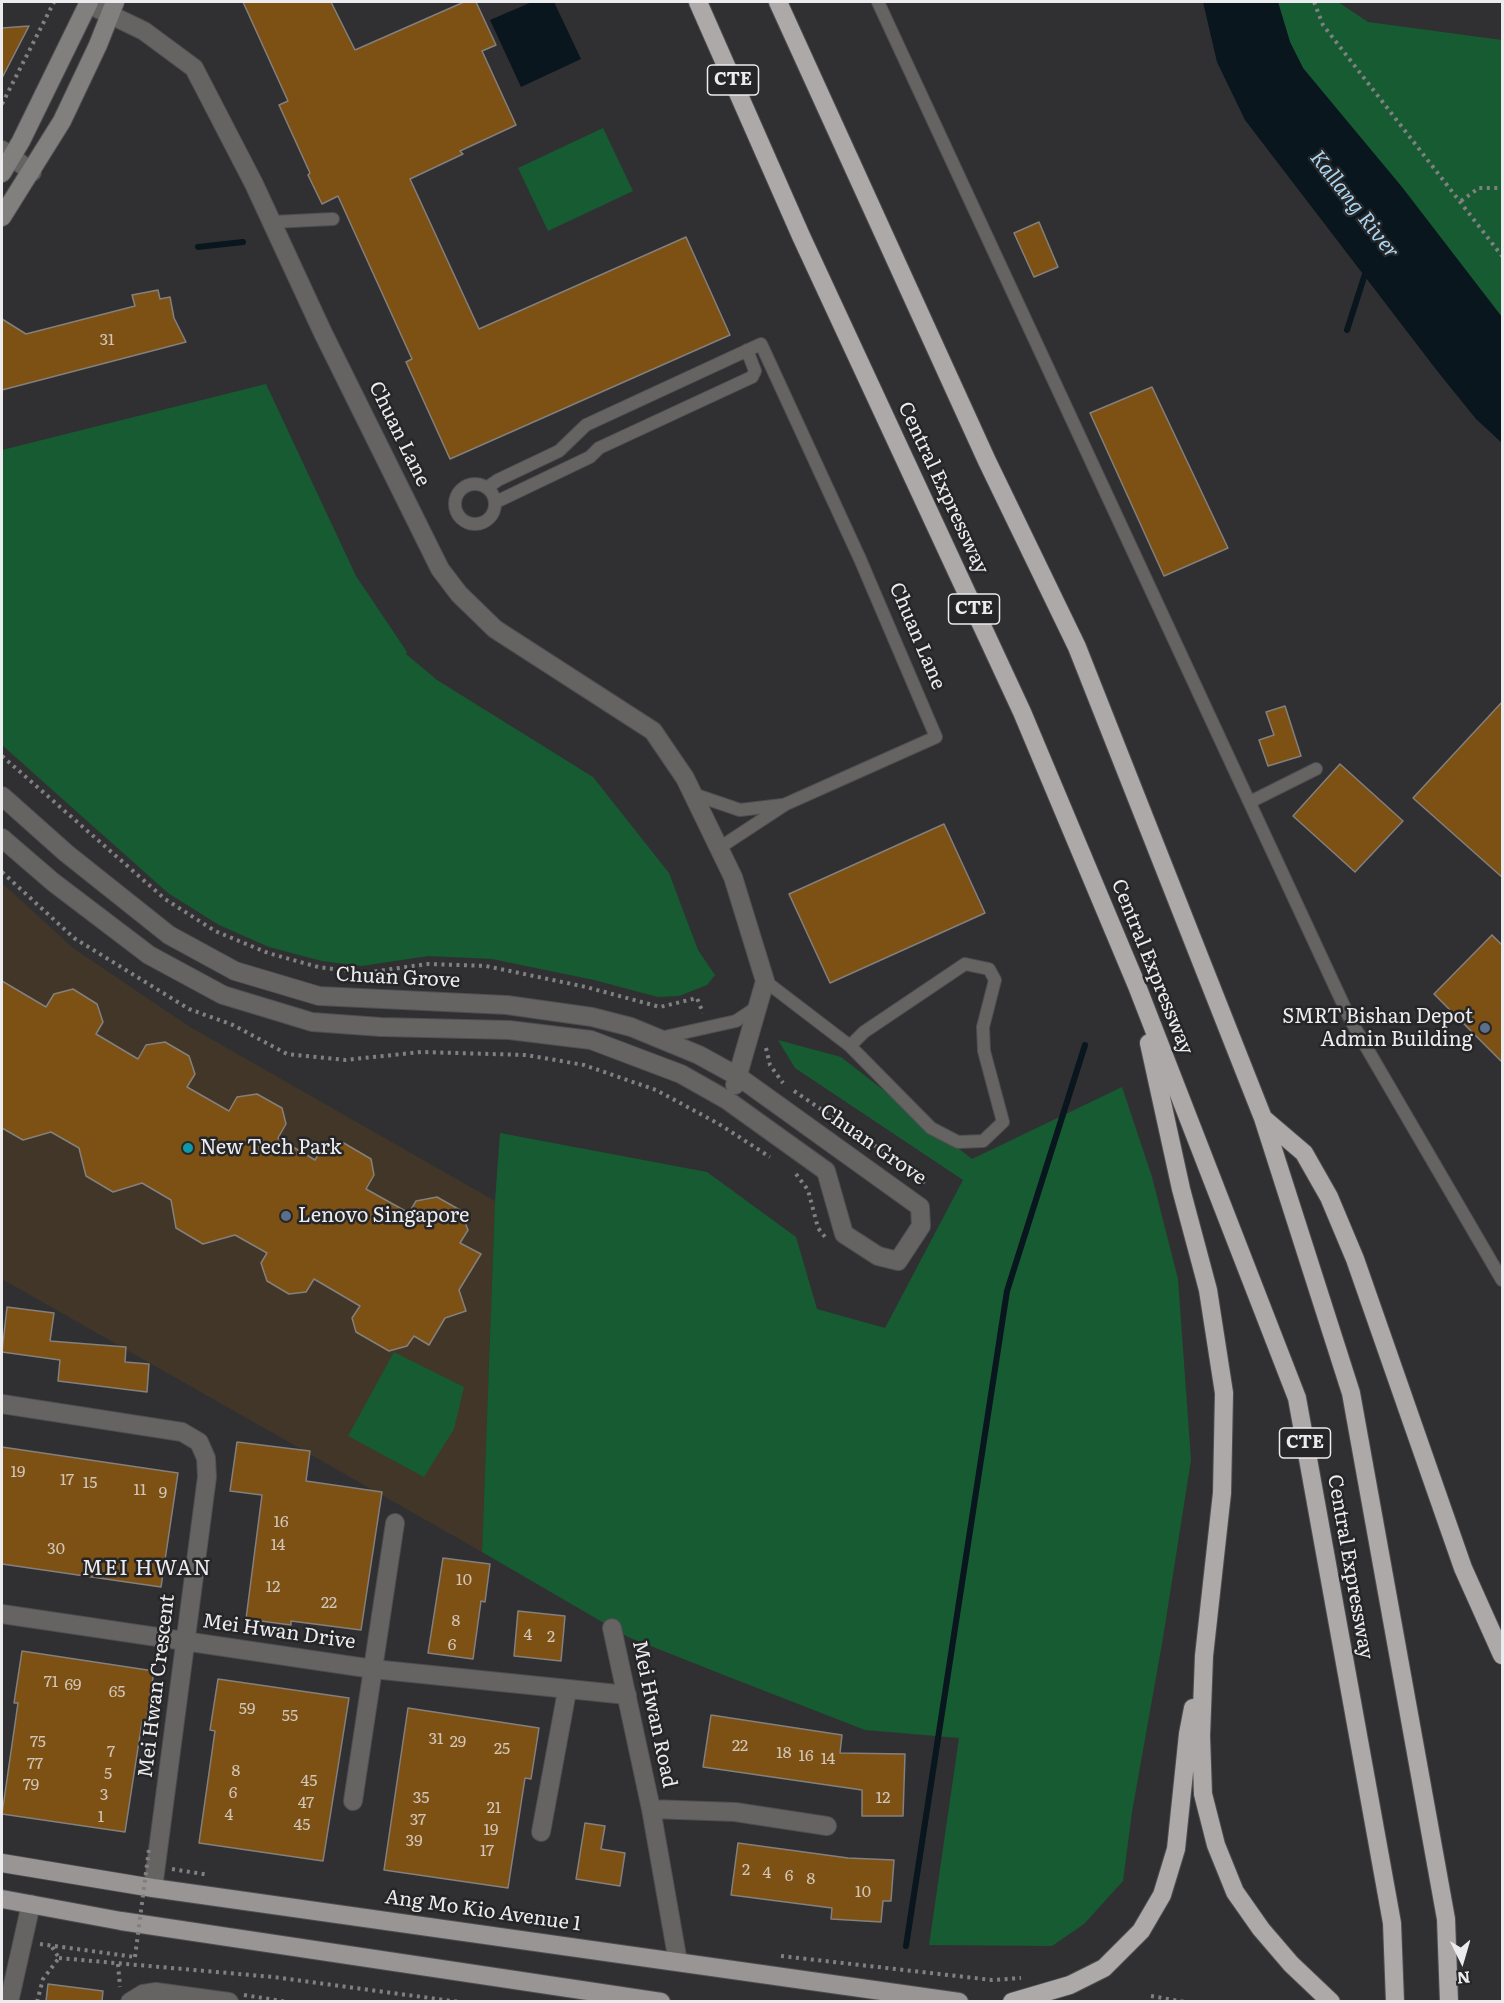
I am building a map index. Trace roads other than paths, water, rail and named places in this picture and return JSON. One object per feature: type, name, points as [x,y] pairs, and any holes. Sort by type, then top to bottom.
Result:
[{"type":"highway","name":"Central Expressway","points":[[698,2],[806,247],[1022,712],[1137,986],[1297,1398],[1392,1923],[1395,2001]]},
{"type":"highway","name":"Central Expressway","points":[[778,2],[987,461],[1077,647],[1263,1118],[1351,1393],[1446,1919],[1449,2001]]},
{"type":"highway","points":[[1137,986],[1181,1190],[1208,1290],[1224,1394],[1222,1493],[1204,1656],[1201,1736],[1203,1794],[1216,1845],[1235,1892],[1261,1929],[1291,1964],[1331,2001]]},
{"type":"highway","points":[[1263,1118],[1304,1153],[1329,1197],[1355,1259],[1463,1568],[1503,1655]]},
{"type":"highway","points":[[1012,2001],[1070,1985],[1104,1968],[1141,1931],[1162,1896],[1176,1849],[1188,1734],[1204,1656]]},
{"type":"main road","points":[[5,160],[89,3]]},
{"type":"main road","points":[[2,217],[32,172],[79,86],[113,8]]},
{"type":"main road","name":"Ang Mo Kio Avenue 1","points":[[2,1863],[153,1888],[959,2001]]},
{"type":"main road","points":[[2,1899],[121,1921],[661,2001]]},
{"type":"street","name":"Chuan Lane","points":[[89,3],[113,8],[194,68],[272,222],[323,333],[436,560],[459,594],[495,629],[653,731],[693,794],[733,877],[765,981]]},
{"type":"street","points":[[5,160],[32,172]]},
{"type":"street","name":"Chuan Grove","points":[[2,796],[66,853],[169,935],[235,971],[319,996],[507,1005],[592,1017],[631,1027],[699,1055],[739,1077],[921,1207],[921,1226],[898,1261],[878,1256],[844,1234],[826,1171],[727,1100],[681,1074],[591,1040],[509,1030],[381,1028],[312,1022],[223,995],[149,955],[53,882],[2,838]]},
{"type":"street","points":[[727,1100],[739,1077],[765,981]]},
{"type":"street","name":"Mei Hwan Crescent","points":[[2,1404],[177,1431],[194,1437],[202,1446],[207,1469],[153,1888]]},
{"type":"street","name":"Mei Hwan Drive","points":[[353,1801],[395,1523]]},
{"type":"street","name":"Mei Hwan Drive","points":[[2,1614],[373,1669],[567,1691],[627,1695]]},
{"type":"street","name":"Mei Hwan Road","points":[[612,1628],[651,1809],[678,1962]]},
{"type":"street","points":[[541,1832],[567,1691]]},
{"type":"street","name":"Mei Hwan Road","points":[[651,1809],[735,1812],[827,1826]]},
{"type":"street","points":[[9,2001],[31,1904]]},
{"type":"street","points":[[125,1994],[156,1992],[229,2001]]},
{"type":"lane","points":[[878,2],[1351,1021],[1503,1280]]},
{"type":"lane","points":[[272,222],[333,219]]},
{"type":"lane","name":"Chuan Lane","points":[[719,848],[786,804],[936,737],[860,559],[761,344],[747,350]]},
{"type":"lane","points":[[488,488],[498,480],[559,451],[586,425],[747,350],[755,371],[752,377],[599,448],[590,457],[496,502]]},
{"type":"lane","points":[[480,484],[488,488],[496,502],[495,511],[483,523],[466,522],[459,517],[455,500],[464,486],[480,484]]},
{"type":"lane","points":[[1250,802],[1316,769]]},
{"type":"lane","points":[[693,794],[740,810],[786,804]]},
{"type":"lane","points":[[765,981],[850,1046],[931,1128],[958,1142],[983,1141],[1003,1122],[984,1051],[983,1028],[995,980],[989,969],[965,964],[864,1032],[850,1046]]},
{"type":"lane","points":[[656,1039],[736,1021],[757,1008]]},
{"type":"water","points":[[532,2],[554,2],[581,59],[521,87],[490,20]]},
{"type":"water","name":"Kallang River","points":[[1203,2],[1278,2],[1290,42],[1303,68],[1402,187],[1502,317],[1502,443],[1476,419],[1438,372],[1245,120],[1217,62]]},
{"type":"waterway","points":[[198,247],[243,242]]},
{"type":"waterway","points":[[1347,330],[1367,268]]},
{"type":"waterway","points":[[906,1946],[1007,1291],[1085,1045]]},
{"type":"place","name":"SMRT Bishan Depot Admin Building","points":[[1485,1028]]},
{"type":"place","name":"New Tech Park","points":[[188,1148]]},
{"type":"place","name":"Lenovo Singapore","points":[[286,1216]]},
{"type":"district","name":"MEI HWAN","points":[[147,1569]]}]
